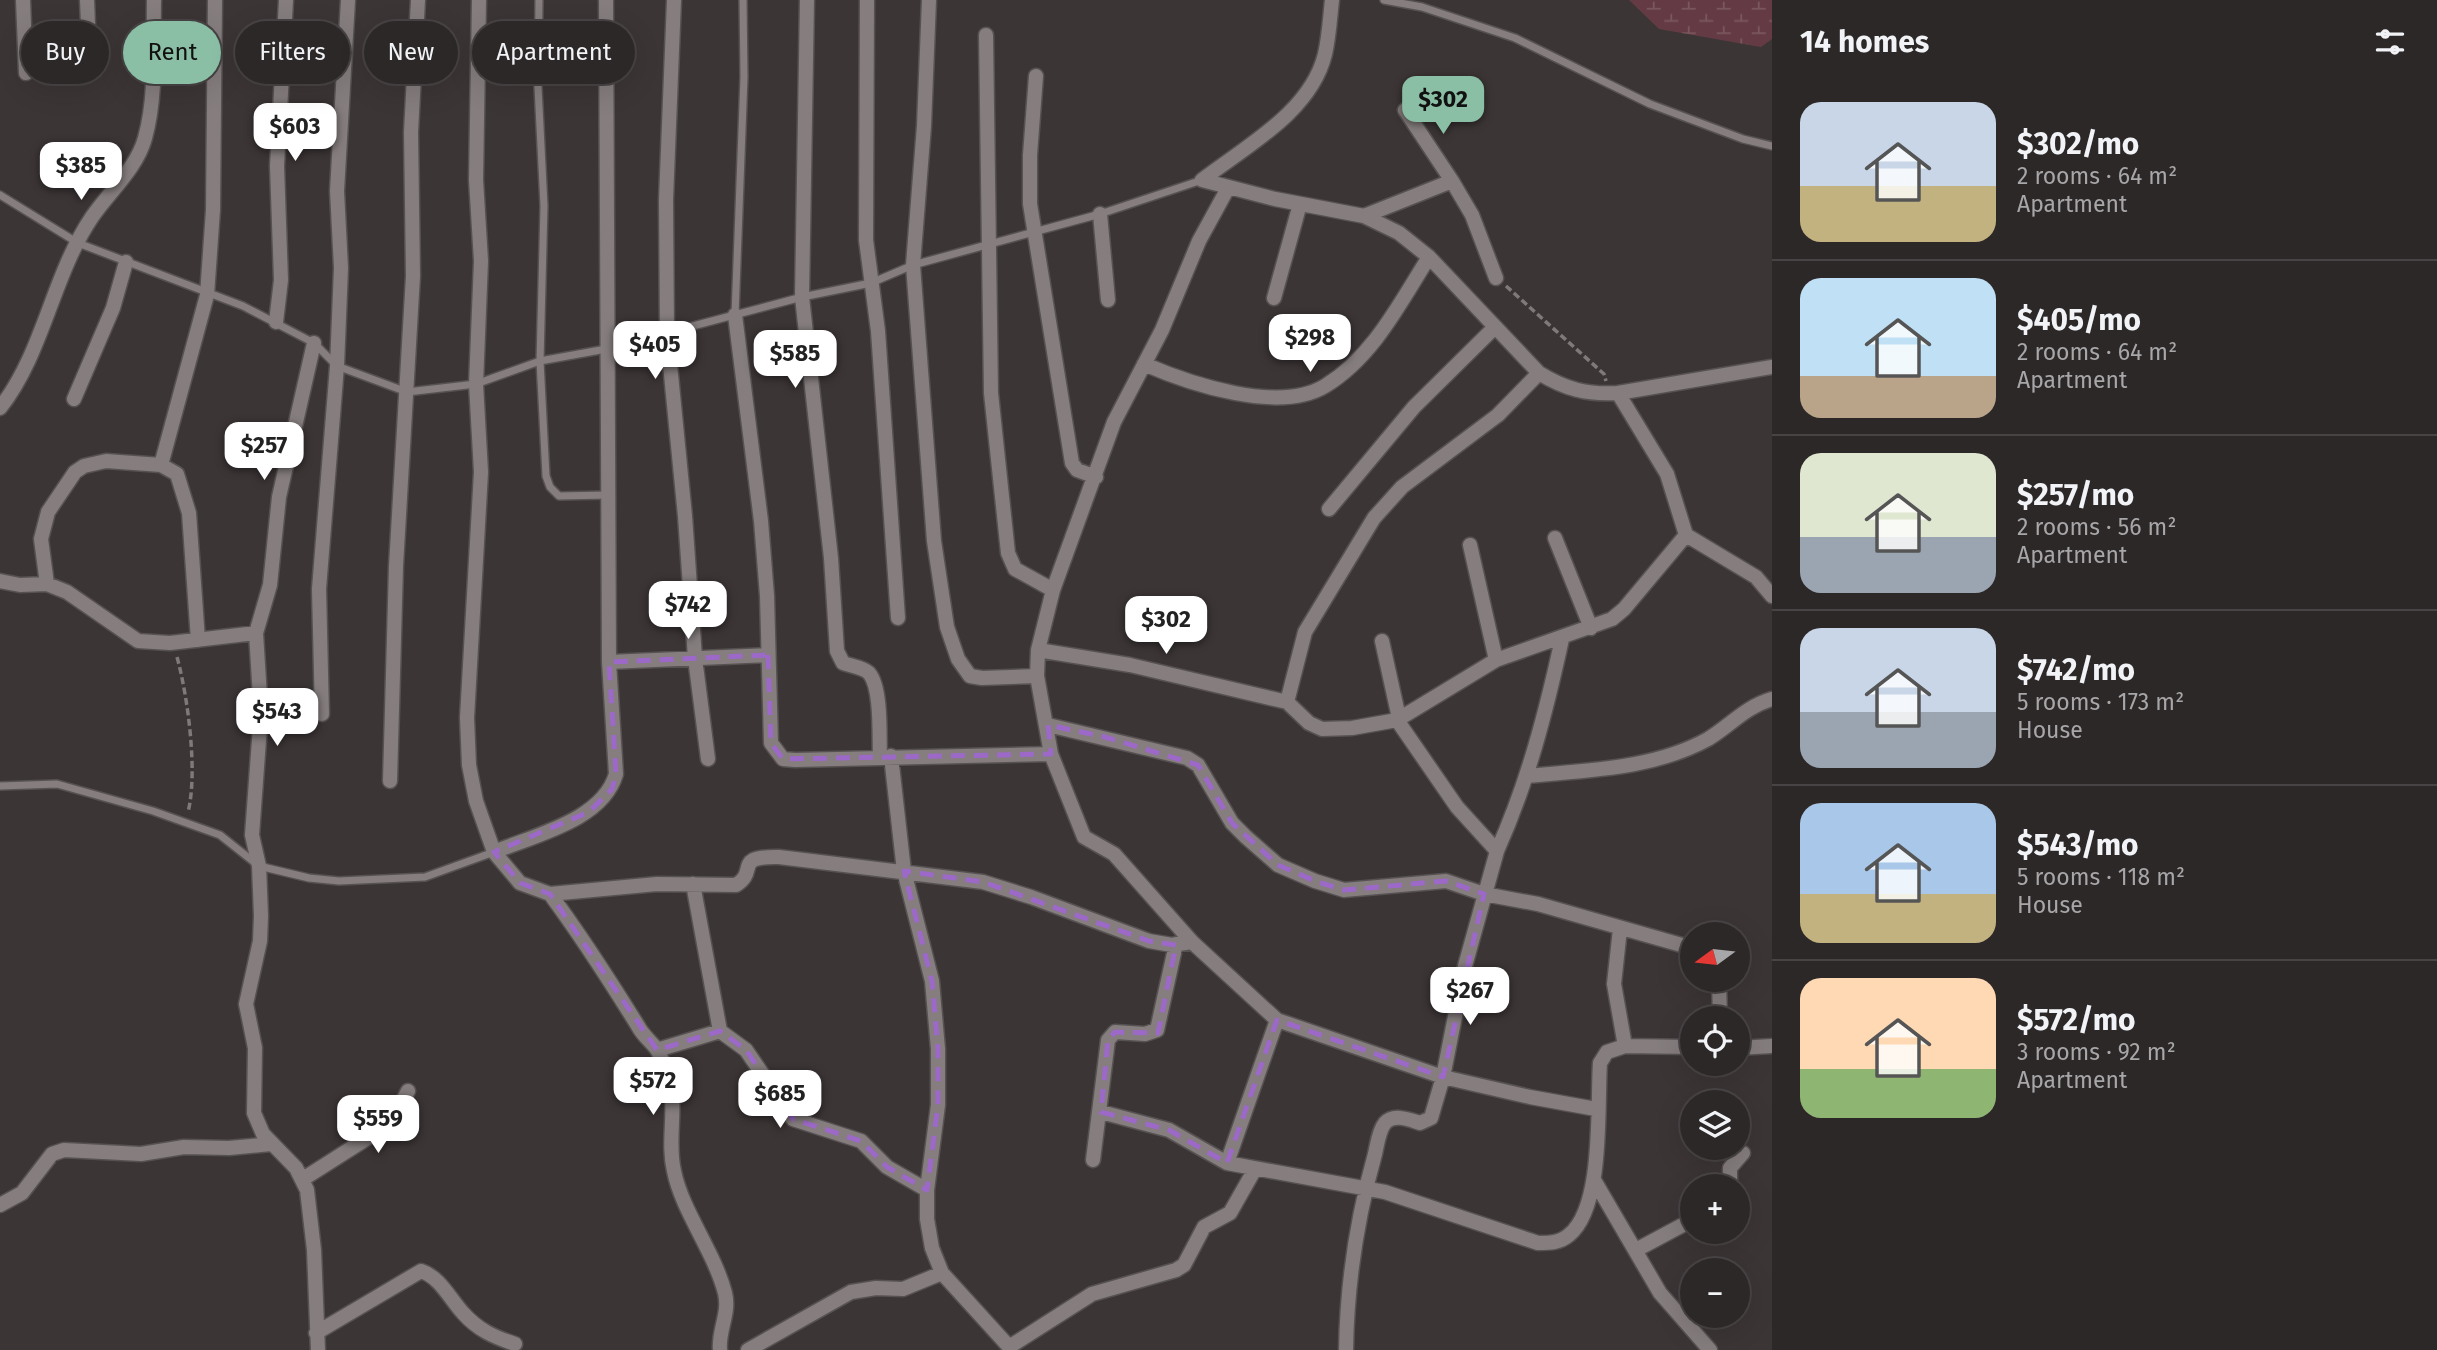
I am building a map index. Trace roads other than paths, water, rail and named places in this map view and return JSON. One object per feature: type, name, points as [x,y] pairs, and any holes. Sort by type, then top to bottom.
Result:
[{"type":"street","points":[[23,0],[24,21]]},
{"type":"street","points":[[87,0],[88,21]]},
{"type":"street","points":[[0,408],[24,372],[90,220],[139,156],[146,137],[153,70],[154,0]]},
{"type":"street","points":[[161,465],[208,295],[213,210],[215,0]]},
{"type":"street","points":[[276,322],[281,280],[277,166],[286,0]]},
{"type":"street","points":[[322,714],[319,589],[337,366],[341,268],[337,191],[348,0]]},
{"type":"street","points":[[390,781],[396,566],[413,276],[411,132],[418,0]]},
{"type":"street","points":[[479,0],[476,180],[481,261],[476,384],[481,472],[467,718],[469,765],[475,802],[494,852],[520,883],[550,894],[657,884],[736,885],[743,880],[749,862],[762,856],[983,882],[1149,941],[1176,944],[1192,942]]},
{"type":"street","points":[[494,852],[589,812],[612,789],[616,774],[609,662],[606,0]]},
{"type":"street","points":[[674,0],[666,200],[667,334],[685,516],[695,658],[708,759]]},
{"type":"street","points":[[807,0],[802,297],[831,558],[836,651],[843,663],[864,669],[872,677],[904,871],[932,981],[938,1049],[938,1105],[926,1190],[932,1248],[942,1273],[1004,1346],[1092,1294],[1176,1270],[1184,1265],[1204,1227],[1230,1213],[1255,1169]]},
{"type":"street","points":[[867,0],[866,240],[878,331],[898,618]]},
{"type":"street","points":[[929,0],[924,126],[913,265],[934,541],[947,627],[958,659],[970,676],[1037,676]]},
{"type":"street","points":[[1202,180],[1282,118],[1302,99],[1325,55],[1332,0]]},
{"type":"street","points":[[986,35],[991,393],[1008,553],[1014,569],[1053,590]]},
{"type":"street","points":[[1036,76],[1030,204],[1072,463],[1077,470],[1096,477]]},
{"type":"street","points":[[1405,110],[1472,215],[1496,278]]},
{"type":"street","points":[[1202,180],[1228,188],[1364,216],[1399,233],[1429,257],[1539,373],[1561,387],[1582,393],[1614,393],[1772,367]]},
{"type":"street","points":[[1364,216],[1452,181]]},
{"type":"street","points":[[1228,188],[1199,241],[1144,364],[1114,422],[1053,590],[1038,650],[1037,676],[1048,725],[1051,754],[1084,837],[1114,854],[1192,942],[1278,1020],[1443,1077],[1596,1109]]},
{"type":"street","points":[[1274,298],[1300,204]]},
{"type":"street","points":[[1100,214],[1108,300]]},
{"type":"street","points":[[1144,364],[1171,376],[1220,390],[1281,397],[1312,392],[1340,374],[1370,346],[1429,257]]},
{"type":"street","points":[[74,399],[113,308],[127,262]]},
{"type":"street","points":[[735,315],[756,466],[767,596],[769,728],[775,752],[783,759],[795,760],[1051,754]]},
{"type":"street","points":[[1329,509],[1414,407],[1494,328]]},
{"type":"street","points":[[314,343],[279,497],[270,585],[256,633],[261,713],[252,835],[259,866],[260,942],[246,1004],[255,1048],[254,1113],[271,1143],[285,1155],[303,1179],[314,1250],[318,1350]]},
{"type":"street","points":[[1287,702],[1305,632],[1374,518],[1402,487],[1498,415],[1539,373]]},
{"type":"street","points":[[1614,393],[1667,474],[1686,535],[1756,577],[1772,596]]},
{"type":"street","points":[[47,584],[41,539],[48,512],[75,472],[84,466],[106,461],[161,465],[177,474],[189,513],[198,640]]},
{"type":"street","points":[[1038,650],[1130,665],[1287,702],[1309,723],[1322,729],[1352,728],[1398,719],[1496,660],[1562,639],[1612,619],[1624,609],[1686,535]]},
{"type":"street","points":[[1555,538],[1591,628]]},
{"type":"street","points":[[1470,545],[1496,660]]},
{"type":"street","points":[[0,581],[20,585],[47,584],[68,593],[125,635],[153,643],[256,633]]},
{"type":"street","points":[[1346,1350],[1347,1305],[1366,1188],[1385,1123],[1399,1118],[1420,1123],[1431,1118],[1443,1077],[1454,1013],[1484,894],[1497,851],[1527,776],[1545,716],[1562,639]]},
{"type":"street","points":[[1382,641],[1398,719],[1457,807],[1497,851]]},
{"type":"street","points":[[609,662],[768,655]]},
{"type":"street","points":[[1527,776],[1615,768],[1660,757],[1707,739],[1747,708],[1772,699]]},
{"type":"street","points":[[1048,725],[1172,754],[1198,765],[1239,830],[1278,865],[1315,881],[1344,890],[1446,881],[1484,894],[1538,904],[1680,945]]},
{"type":"street","points":[[693,884],[720,1031],[746,1050],[793,1119],[861,1141],[887,1167],[926,1190]]},
{"type":"street","points":[[550,894],[611,980],[639,1029],[657,1050],[672,1097],[671,1152],[674,1174],[712,1256],[725,1293],[727,1305],[719,1340],[720,1350]]},
{"type":"street","points":[[1620,929],[1614,985],[1625,1046]]},
{"type":"street","points":[[1093,1160],[1108,1040],[1115,1032],[1145,1034],[1157,1030],[1176,944]]},
{"type":"street","points":[[1227,1163],[1278,1020]]},
{"type":"street","points":[[657,1050],[720,1031]]},
{"type":"street","points":[[1101,1112],[1169,1130],[1227,1163],[1366,1188],[1538,1243],[1553,1243],[1568,1236],[1577,1226],[1594,1180],[1600,1063],[1607,1052],[1625,1046],[1680,1047]]},
{"type":"street","points":[[1750,1047],[1772,1046]]},
{"type":"street","points":[[303,1179],[384,1129],[400,1111],[408,1091]]},
{"type":"street","points":[[0,1205],[22,1193],[52,1154],[64,1150],[141,1154],[184,1147],[229,1148],[271,1143]]},
{"type":"street","points":[[1594,1180],[1660,1293],[1710,1350]]},
{"type":"street","points":[[1636,1250],[1680,1226]]},
{"type":"street","points":[[316,1333],[404,1278],[421,1271],[437,1280],[480,1329],[491,1337],[515,1344]]},
{"type":"street","points":[[748,1350],[850,1292],[876,1288],[903,1289],[942,1273]]},
{"type":"lane","points":[[539,0],[538,87],[544,206],[540,361],[550,487],[559,496],[609,495]]},
{"type":"lane","points":[[735,315],[744,77],[743,0]]},
{"type":"lane","points":[[1384,0],[1422,7],[1515,38],[1650,104],[1743,139],[1772,146]]},
{"type":"lane","points":[[0,195],[78,243],[276,322],[314,343],[337,366],[407,392],[476,384],[540,361],[606,349],[802,297],[871,283],[913,265],[1100,214],[1202,180]]},
{"type":"lane","points":[[0,786],[35,783],[73,787],[186,821],[220,835],[259,866],[309,878],[377,880],[425,877],[494,852]]}]
